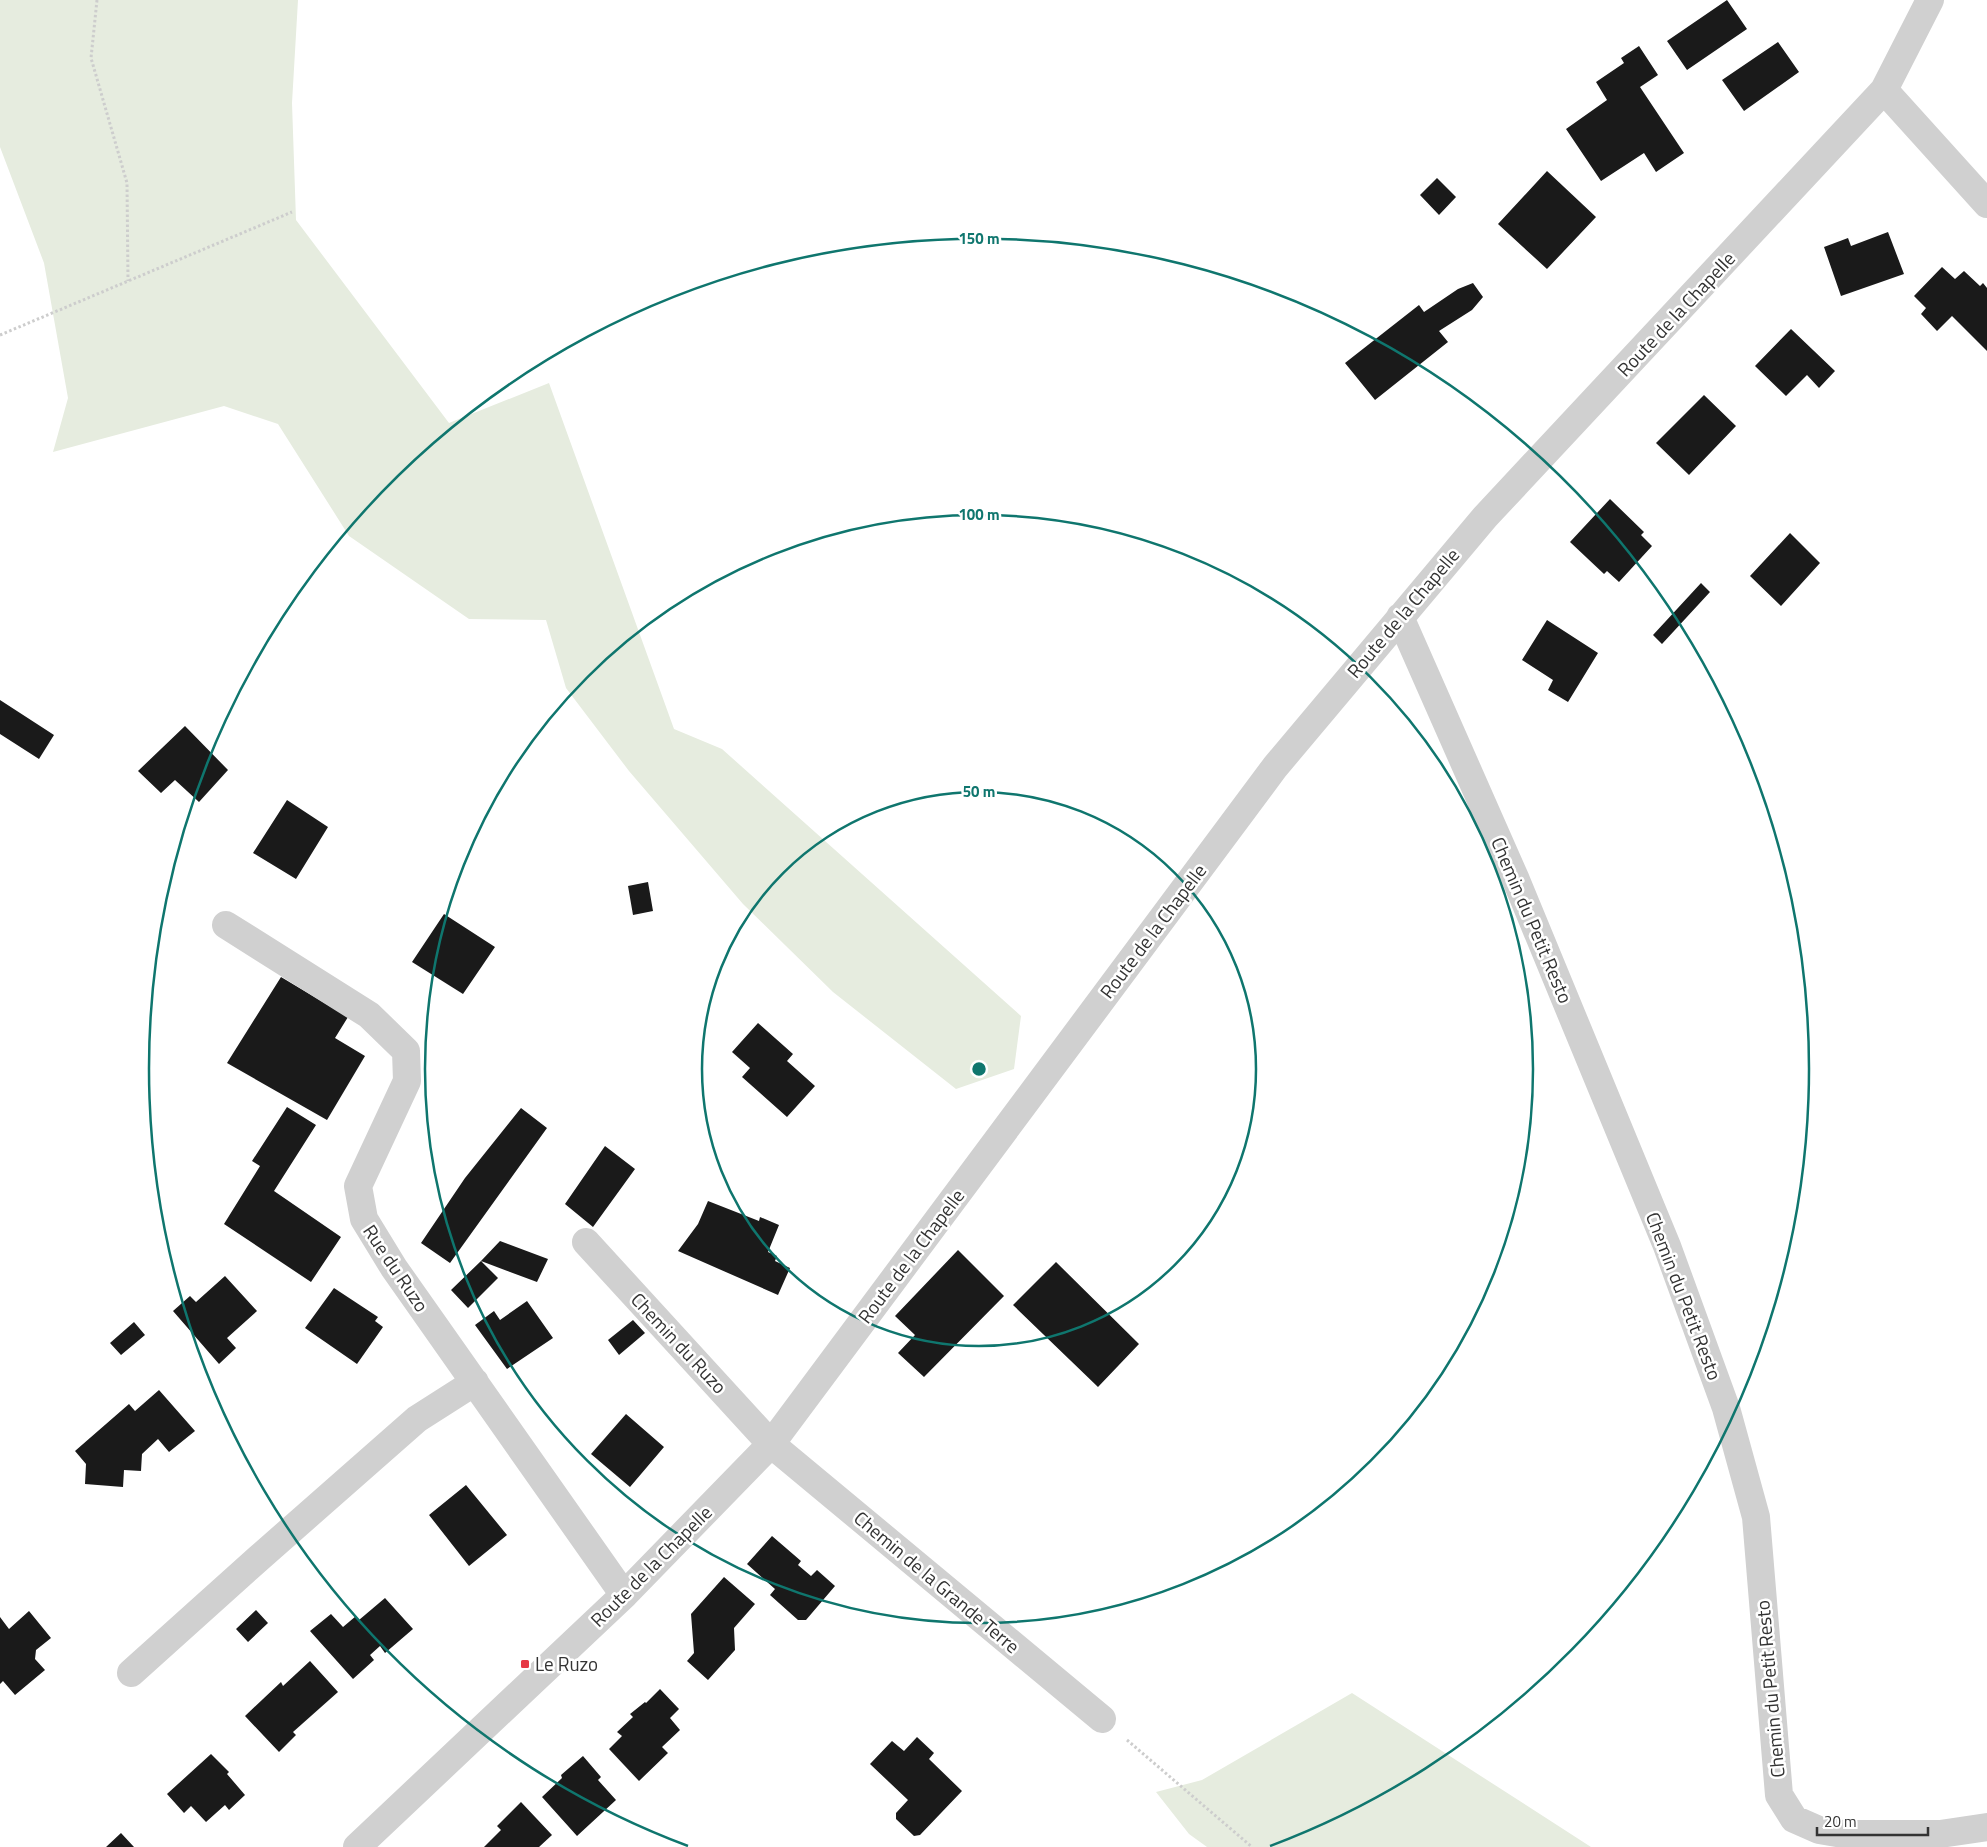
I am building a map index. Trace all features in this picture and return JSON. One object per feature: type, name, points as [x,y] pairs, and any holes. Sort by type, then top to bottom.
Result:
[{"type":"street","name":"Route de la Chapelle","points":[[357,1847],[624,1595],[771,1444],[1275,767],[1485,517],[1717,271],[1884,90],[1930,0]]},
{"type":"street","points":[[1884,90],[1987,204]]},
{"type":"street","name":"Chemin du Petit Resto","points":[[1400,616],[1528,907],[1667,1246],[1726,1408],[1756,1517],[1779,1795],[1794,1819],[1819,1830],[1843,1834],[1940,1834],[1987,1827]]},
{"type":"street","name":"Rue du Ruzo","points":[[226,925],[369,1015],[406,1051],[407,1082],[358,1186],[364,1220],[394,1268],[624,1595]]},
{"type":"street","name":"Chemin du Ruzo","points":[[586,1242],[771,1444]]},
{"type":"street","points":[[132,1673],[417,1419],[474,1382]]},
{"type":"street","name":"Chemin de la Grande Terre","points":[[771,1444],[1102,1719]]},
{"type":"path","points":[[97,0],[91,58],[127,183],[128,281]]},
{"type":"path","points":[[0,335],[292,212]]},
{"type":"path","points":[[1102,1719],[1252,1847]]},
{"type":"shaded area","points":[[0,0],[298,0],[292,103],[296,220],[449,423],[549,383],[674,729],[722,749],[1021,1016],[1014,1069],[956,1089],[833,992],[743,904],[629,771],[566,688],[546,620],[469,619],[349,536],[278,424],[224,406],[53,452],[68,398],[44,263],[0,147]]},
{"type":"shaded area","points":[[1352,1693],[1591,1847],[1207,1847],[1189,1834],[1156,1792],[1202,1780]]},
{"type":"building","points":[[1727,0],[1747,29],[1687,70],[1667,41]]},
{"type":"building","points":[[1778,42],[1799,72],[1744,111],[1722,80]]},
{"type":"building","points":[[1639,46],[1658,75],[1640,87],[1684,153],[1656,172],[1644,153],[1601,181],[1566,129],[1607,100],[1596,82],[1624,63],[1621,58]]},
{"type":"building","points":[[1547,171],[1596,217],[1547,269],[1498,224]]},
{"type":"building","points":[[1437,178],[1456,197],[1439,215],[1420,195]]},
{"type":"building","points":[[1888,232],[1904,274],[1841,296],[1824,247],[1848,238],[1851,246]]},
{"type":"building","points":[[1942,267],[1955,279],[1964,271],[1980,286],[1983,283],[1987,288],[1987,351],[1952,316],[1937,331],[1921,314],[1926,308],[1914,296]]},
{"type":"building","points":[[1473,283],[1483,297],[1472,310],[1439,331],[1448,342],[1375,400],[1345,363],[1419,305],[1424,312],[1458,289]]},
{"type":"building","points":[[1791,329],[1835,371],[1819,388],[1807,375],[1786,396],[1755,366]]},
{"type":"building","points":[[1704,395],[1736,426],[1689,475],[1656,443]]},
{"type":"building","points":[[1610,499],[1644,532],[1641,535],[1652,546],[1619,582],[1607,571],[1604,574],[1570,542]]},
{"type":"building","points":[[1790,533],[1820,563],[1781,606],[1750,576]]},
{"type":"building","points":[[1701,583],[1710,592],[1662,644],[1653,635]]},
{"type":"building","points":[[1547,620],[1598,653],[1568,702],[1548,690],[1553,680],[1522,660]]},
{"type":"building","points":[[0,700],[54,735],[39,759],[0,734]]},
{"type":"building","points":[[185,726],[228,770],[199,802],[175,780],[161,793],[138,771]]},
{"type":"building","points":[[287,800],[328,827],[296,879],[253,853]]},
{"type":"building","points":[[648,882],[653,911],[633,915],[628,886]]},
{"type":"building","points":[[444,914],[495,947],[463,994],[412,962]]},
{"type":"building","points":[[281,977],[348,1017],[335,1038],[365,1056],[327,1120],[227,1063]]},
{"type":"building","points":[[758,1023],[793,1054],[787,1061],[815,1086],[787,1117],[742,1077],[750,1068],[732,1052]]},
{"type":"building","points":[[287,1107],[316,1125],[274,1191],[341,1237],[311,1282],[224,1224],[260,1166],[252,1161]]},
{"type":"building","points":[[521,1108],[547,1128],[450,1263],[421,1243],[465,1178]]},
{"type":"building","points":[[605,1146],[635,1169],[593,1227],[565,1204]]},
{"type":"building","points":[[708,1201],[759,1221],[760,1217],[779,1225],[768,1252],[777,1256],[775,1261],[790,1268],[778,1295],[678,1251],[698,1224]]},
{"type":"building","points":[[500,1241],[548,1259],[537,1282],[481,1261]]},
{"type":"building","points":[[958,1250],[1004,1296],[924,1377],[898,1353],[915,1335],[895,1316]]},
{"type":"building","points":[[481,1261],[498,1278],[468,1308],[451,1290]]},
{"type":"building","points":[[1056,1262],[1139,1344],[1098,1387],[1013,1305]]},
{"type":"building","points":[[225,1276],[257,1311],[227,1338],[236,1348],[219,1364],[173,1311],[190,1296],[196,1302]]},
{"type":"building","points":[[334,1288],[378,1317],[375,1321],[383,1327],[357,1364],[305,1328]]},
{"type":"building","points":[[527,1301],[553,1338],[507,1369],[475,1325],[494,1311],[500,1320]]},
{"type":"building","points":[[633,1320],[645,1333],[619,1355],[608,1340]]},
{"type":"building","points":[[134,1322],[145,1335],[121,1355],[110,1343]]},
{"type":"building","points":[[159,1390],[195,1431],[169,1452],[158,1439],[142,1454],[141,1471],[124,1470],[123,1487],[85,1484],[86,1464],[75,1451],[129,1404],[135,1411]]},
{"type":"building","points":[[626,1414],[664,1447],[630,1487],[591,1454]]},
{"type":"building","points":[[466,1485],[507,1535],[469,1566],[429,1515]]},
{"type":"building","points":[[772,1536],[801,1561],[798,1565],[811,1576],[817,1570],[835,1586],[806,1620],[798,1620],[770,1595],[775,1589],[747,1564]]},
{"type":"building","points":[[724,1577],[755,1604],[734,1628],[735,1650],[708,1680],[687,1661],[694,1653],[691,1614]]},
{"type":"building","points":[[385,1598],[413,1629],[385,1653],[380,1646],[370,1655],[374,1660],[353,1679],[310,1631],[331,1614],[343,1627],[356,1616],[359,1620]]},
{"type":"building","points":[[256,1610],[268,1623],[248,1642],[236,1629]]},
{"type":"building","points":[[29,1611],[51,1638],[36,1650],[35,1659],[45,1670],[15,1695],[3,1681],[0,1684],[0,1617],[9,1629]]},
{"type":"building","points":[[310,1661],[338,1692],[293,1732],[296,1735],[279,1752],[245,1716],[281,1682],[283,1686]]},
{"type":"building","points":[[660,1689],[679,1709],[670,1718],[680,1730],[662,1747],[668,1753],[639,1781],[609,1749],[622,1736],[617,1732],[633,1717],[630,1714],[646,1703]]},
{"type":"building","points":[[917,1737],[934,1753],[929,1759],[962,1791],[920,1835],[914,1836],[896,1819],[896,1813],[908,1800],[870,1764],[892,1741],[904,1751]]},
{"type":"building","points":[[211,1754],[229,1772],[227,1774],[245,1795],[229,1810],[225,1805],[206,1822],[191,1806],[184,1813],[167,1794]]},
{"type":"building","points":[[583,1756],[601,1777],[598,1780],[616,1800],[577,1836],[542,1797],[562,1778],[561,1775]]},
{"type":"building","points":[[521,1802],[552,1835],[539,1847],[484,1847],[501,1830],[497,1826]]},
{"type":"building","points":[[121,1833],[134,1847],[106,1847]]},
{"type":"place","name":"Le Ruzo","points":[[525,1664]]}]
